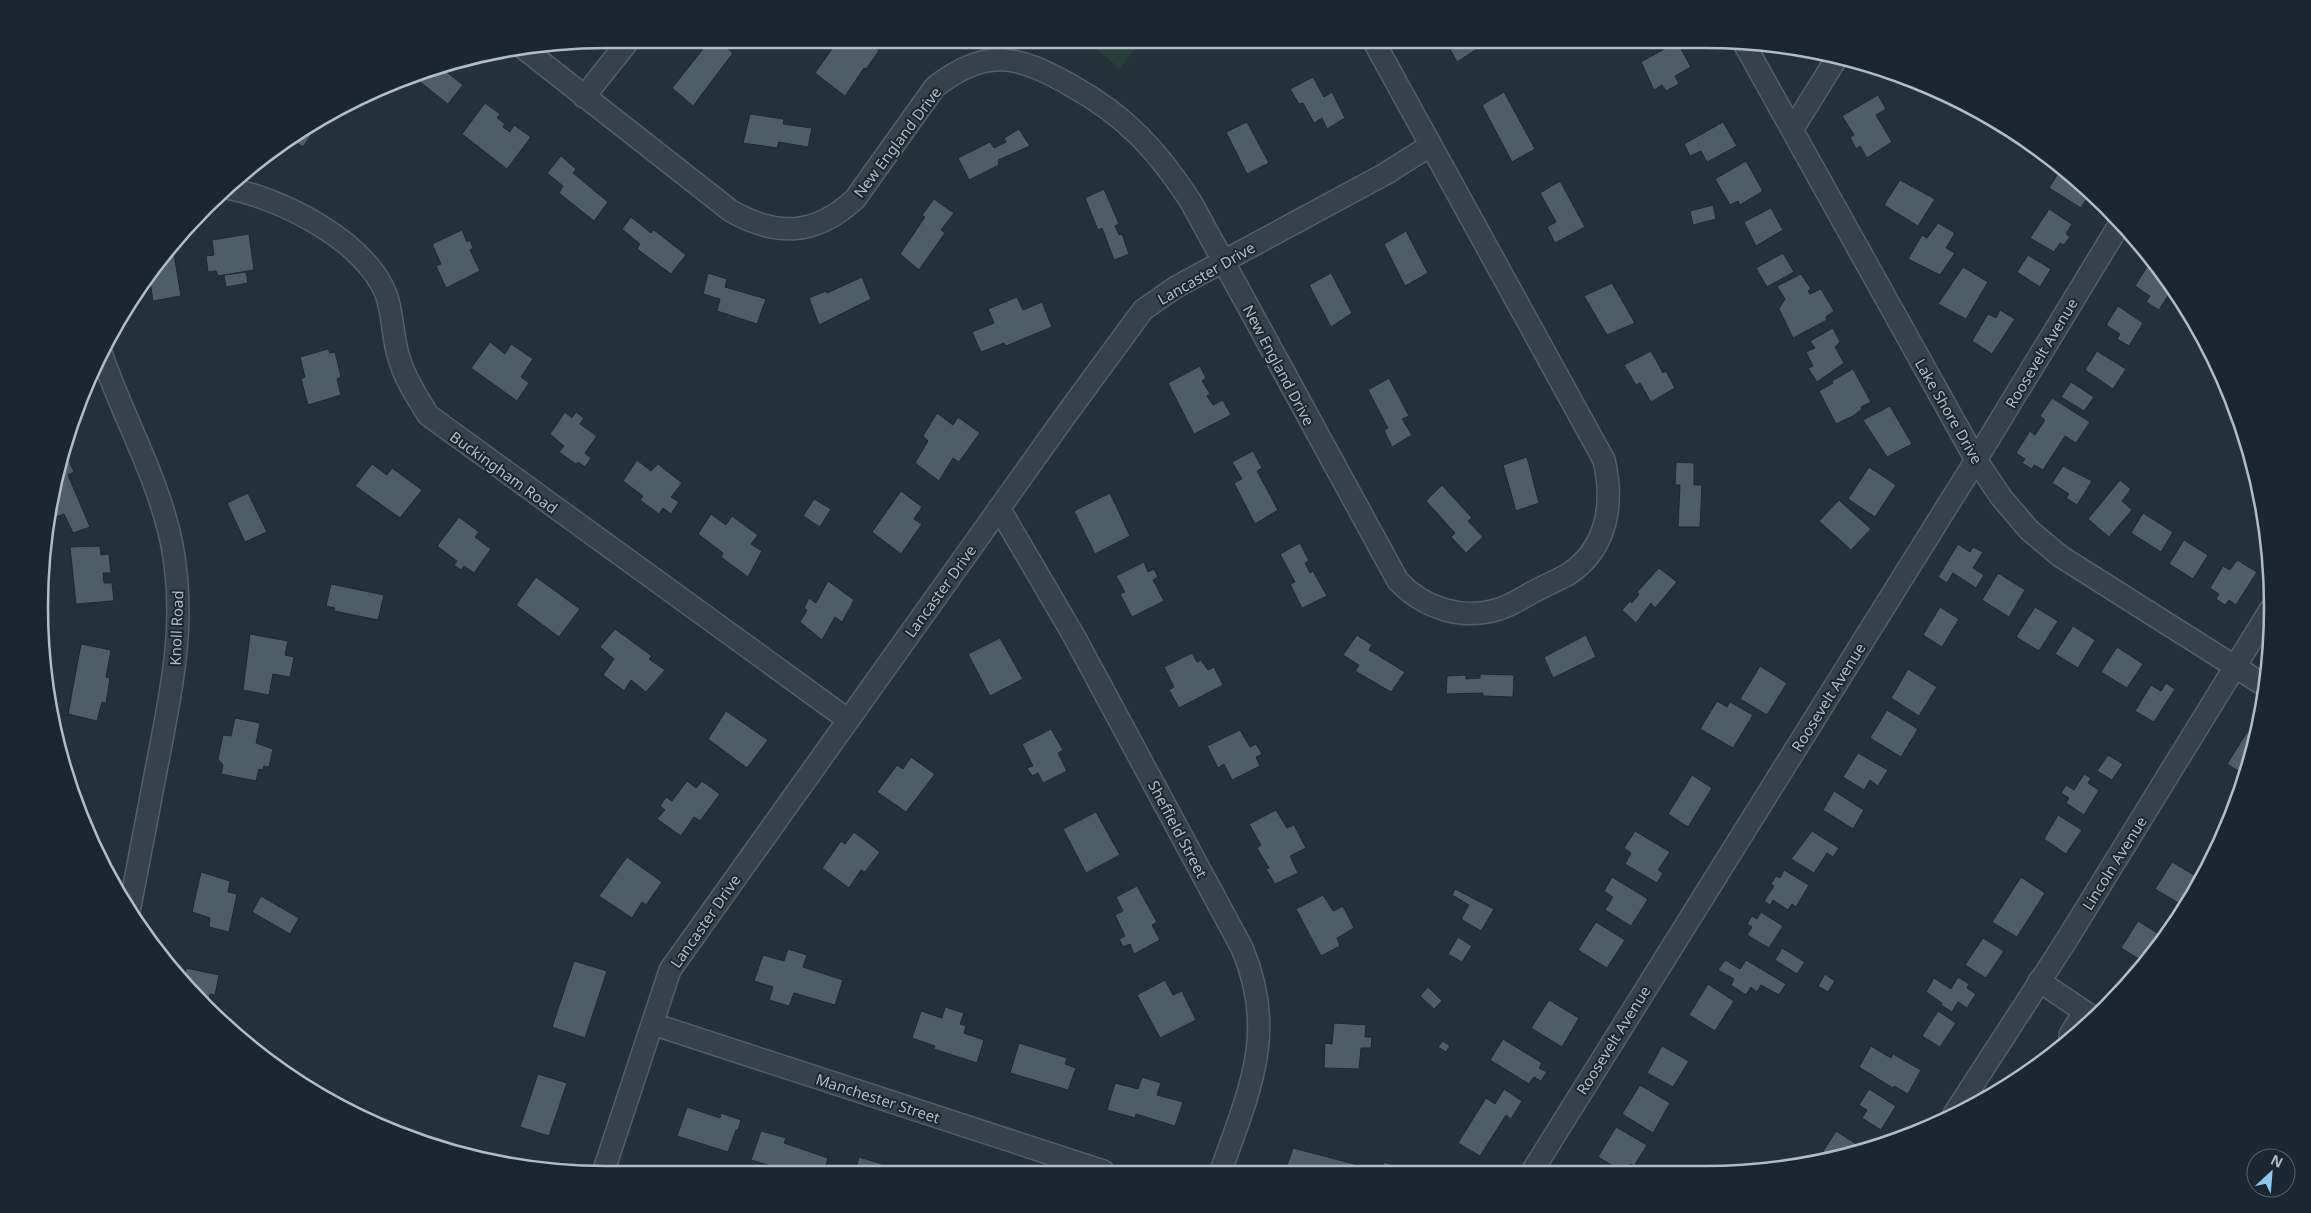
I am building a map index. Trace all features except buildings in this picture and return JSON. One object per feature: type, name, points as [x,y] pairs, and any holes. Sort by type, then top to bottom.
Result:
[{"type":"street","points":[[584,97],[623,48]]},
{"type":"street","name":"New England Drive","points":[[529,53],[731,211],[765,227],[793,230],[812,226],[830,218],[855,199],[935,87],[947,78],[972,65],[999,59],[1022,62],[1040,68],[1090,96],[1118,115],[1140,134],[1168,166],[1223,261],[1388,566],[1405,588],[1431,606],[1459,613],[1501,609],[1567,574],[1590,553],[1604,529],[1610,501],[1604,460],[1377,48]]},
{"type":"street","name":"Lake Shore Drive","points":[[1747,50],[1976,460],[2001,497],[2029,530],[2060,556],[2259,682]]},
{"type":"street","points":[[1792,130],[1834,63]]},
{"type":"street","name":"Lancaster Drive","points":[[605,1166],[670,970],[847,719],[1144,310],[1176,287],[1385,174],[1431,145]]},
{"type":"street","name":"Buckingham Road","points":[[234,189],[288,208],[349,244],[368,264],[386,294],[392,315],[399,360],[408,382],[428,415],[847,719]]},
{"type":"street","name":"Roosevelt Avenue","points":[[1535,1166],[1976,460],[2117,229]]},
{"type":"street","name":"Knoll Road","points":[[104,361],[160,500],[172,544],[178,583],[180,626],[176,668],[131,900]]},
{"type":"street","name":"Sheffield Street","points":[[999,508],[1078,645],[1249,964],[1260,1020],[1259,1048],[1254,1075],[1223,1166]]},
{"type":"street","name":"Lincoln Avenue","points":[[1961,1103],[2263,621]]},
{"type":"street","points":[[2039,981],[2087,1014]]},
{"type":"street","name":"Manchester Street","points":[[652,1024],[1088,1166]]},
{"type":"green space","points":[[1096,48],[1135,48],[1120,69]]}]
